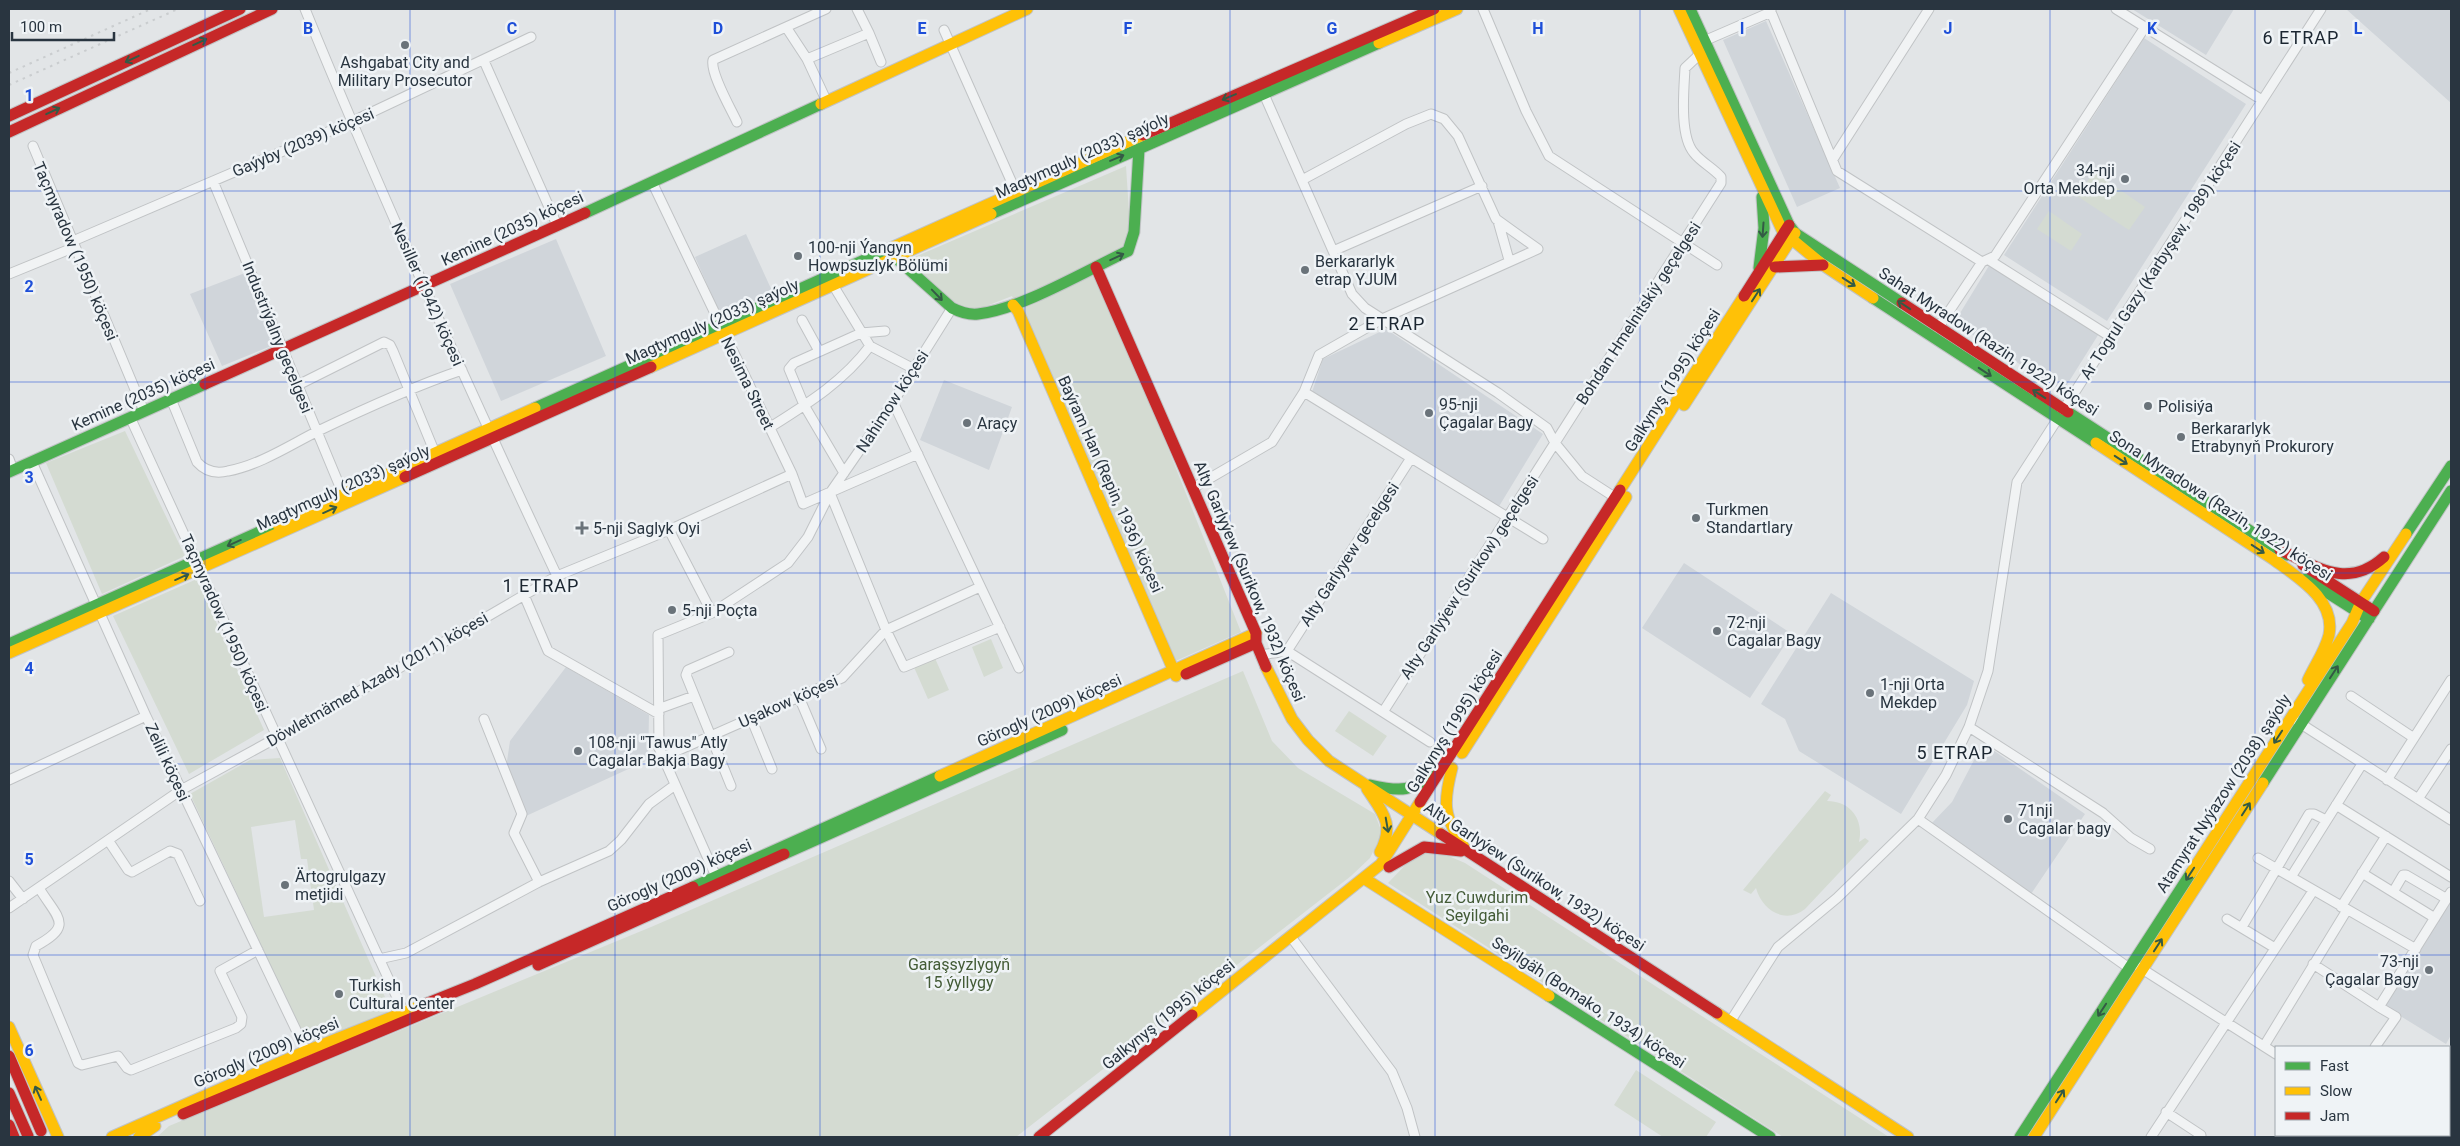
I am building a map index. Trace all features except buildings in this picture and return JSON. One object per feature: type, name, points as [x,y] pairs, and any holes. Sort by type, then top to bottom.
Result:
[{"type":"main road","points":[[9,116],[240,9]]},
{"type":"main road","points":[[9,132],[272,9]]},
{"type":"main road","name":"Kemine (2035) köçesi","points":[[10,467],[32,462],[424,286],[1027,9]]},
{"type":"main road","name":"Magtymguly (2033) şaýoly","points":[[722,330],[833,285],[1016,192],[1223,99],[1434,9]]},
{"type":"main road","name":"Magtymguly (2033) şaýoly","points":[[9,653],[97,610],[894,253],[1139,149],[1263,92],[1457,9]]},
{"type":"main road","points":[[1679,9],[1760,185],[1789,233]]},
{"type":"main road","points":[[1690,9],[1789,233]]},
{"type":"main road","points":[[894,253],[952,308],[960,312],[977,314],[1013,305],[1128,252],[1134,232],[1139,149]]},
{"type":"main road","points":[[1758,274],[1764,228],[1760,185]]},
{"type":"main road","name":"Sona Myradowa (Razin, 1922) köçesi","points":[[1789,233],[1823,265],[2060,414],[2372,615]]},
{"type":"main road","name":"Galkynyş (1995) köçesi","points":[[1449,766],[1774,267],[1789,233]]},
{"type":"main road","name":"Galkynyş (1995) köçesi","points":[[1039,1137],[1365,881],[1389,867],[1416,818],[1616,498],[1758,274],[1789,233]]},
{"type":"main road","name":"Sahat Myradow (Razin, 1922) köçesi","points":[[1789,233],[1938,328],[2060,414]]},
{"type":"main road","points":[[1774,267],[1823,265]]},
{"type":"main road","name":"Alty Garlyýew (Surikow, 1932) köçesi","points":[[1096,267],[1193,488],[1256,638],[1260,655],[1298,728],[1325,757],[1468,852],[1908,1137]]},
{"type":"main road","name":"Baýram Han (Repin, 1936) köçesi","points":[[1013,305],[1018,311],[1175,674]]},
{"type":"main road","name":"Magtymguly (2033) şaýoly","points":[[199,564],[343,494],[435,453],[490,433]]},
{"type":"main road","name":"Atamyrat Nyýazow (2038) şaýoly","points":[[2296,721],[2352,623],[2358,606],[2451,466]]},
{"type":"main road","points":[[2276,554],[2332,574],[2356,575],[2376,566],[2433,493]]},
{"type":"main road","name":"Atamyrat Nyýazow (2038) şaýoly","points":[[2020,1137],[2135,967],[2296,721],[2372,615],[2449,499]]},
{"type":"main road","points":[[2276,554],[2311,589],[2330,616],[2329,634],[2296,721]]},
{"type":"main road","name":"Magtymguly (2033) şaýoly","points":[[9,644],[97,610]]},
{"type":"main road","name":"Görogly (2009) köçesi","points":[[112,1137],[406,1016],[475,984],[718,880],[1256,638]]},
{"type":"main road","points":[[1364,784],[1409,790],[1420,786],[1449,766]]},
{"type":"main road","points":[[1449,766],[1445,816],[1448,824],[1468,852]]},
{"type":"main road","points":[[1364,784],[1387,819],[1389,836],[1365,881]]},
{"type":"main road","name":"Galkynyş (1995) köçesi","points":[[1046,1137],[1294,941],[1365,881],[1381,864],[1416,818]]},
{"type":"main road","points":[[1389,867],[1424,847],[1468,852]]},
{"type":"main road","name":"Seýilgäh (Bomako, 1934) köçesi","points":[[1365,881],[1770,1137]]},
{"type":"main road","name":"Atamyrat Nyýazow (2038) şaýoly","points":[[2034,1137],[2135,967]]},
{"type":"main road","points":[[9,1027],[58,1137]]},
{"type":"main road","points":[[9,1056],[41,1131]]},
{"type":"main road","name":"Görogly (2009) köçesi","points":[[132,1137],[308,1056]]},
{"type":"main road","points":[[9,1093],[28,1136]]},
{"type":"main road","points":[[9,1125],[14,1137]]},
{"type":"main road","points":[[139,1137],[155,1126]]},
{"type":"street","name":"Nesiller (1942) köçesi","points":[[305,9],[351,122],[490,433],[557,576]]},
{"type":"street","points":[[737,122],[717,80],[712,64],[713,60],[826,9]]},
{"type":"street","points":[[857,9],[882,62]]},
{"type":"street","points":[[1483,9],[1526,111],[1549,156],[1717,265]]},
{"type":"street","points":[[1833,158],[1929,9]]},
{"type":"street","points":[[2116,9],[2262,100]]},
{"type":"street","name":"Ar Togrul Gazy (Karbyşew, 1989) köçesi","points":[[1730,1022],[1778,947],[1837,898],[1918,819],[1946,775],[1969,727],[1988,671],[2016,482],[2321,9]]},
{"type":"street","points":[[1704,41],[1771,10],[1837,171],[2111,337]]},
{"type":"street","points":[[786,27],[807,59],[826,102]]},
{"type":"street","points":[[1938,328],[1986,261],[2000,248],[2145,27]]},
{"type":"street","points":[[944,30],[1016,192]]},
{"type":"street","points":[[807,59],[869,33]]},
{"type":"street","name":"Gaýyby (2039) köçesi","points":[[9,274],[213,180],[351,122],[531,38]]},
{"type":"street","name":"Bohdan Hmelnitskiý geçelgesi","points":[[1555,442],[1721,183],[1722,180],[1718,174],[1693,153],[1687,136],[1684,112],[1685,68],[1700,54]]},
{"type":"street","points":[[484,61],[557,225]]},
{"type":"street","points":[[1263,92],[1352,294],[1364,308],[1498,393],[1547,428],[1555,442],[1582,476],[1616,498]]},
{"type":"street","points":[[1302,180],[1380,138],[1431,114],[1444,119],[1451,127],[1482,186],[1498,221],[1509,260]]},
{"type":"street","name":"Taçmyradow (1950) köçesi","points":[[33,146],[144,412]]},
{"type":"street","name":"Industriýalny geçelgesi","points":[[213,180],[343,494]]},
{"type":"street","name":"Nesima Street","points":[[652,182],[792,474],[803,504],[830,493]]},
{"type":"street","points":[[1333,251],[1482,186]]},
{"type":"street","points":[[1193,488],[1272,442],[1304,392],[1319,355],[1382,319],[1509,260],[1538,249],[1498,221]]},
{"type":"street","points":[[833,285],[870,346],[914,369]]},
{"type":"street","name":"Nahimow köçesi","points":[[658,712],[658,635],[712,614],[788,563],[808,537],[830,493],[893,402],[952,308]]},
{"type":"street","points":[[802,320],[819,351]]},
{"type":"street","points":[[844,473],[804,405],[789,369],[790,365],[861,333],[885,331]]},
{"type":"street","points":[[298,385],[384,342],[390,345],[393,351],[435,453]]},
{"type":"street","points":[[769,428],[846,375],[870,346]]},
{"type":"street","points":[[171,399],[197,462],[202,467],[217,473],[229,471],[267,457],[408,389],[462,370]]},
{"type":"street","points":[[1304,392],[1543,539]]},
{"type":"street","points":[[893,402],[1019,668]]},
{"type":"street","name":"Taçmyradow (1950) köçesi","points":[[130,417],[406,1016]]},
{"type":"street","name":"Alty Garlyýew (Surikow) geçelgesi","points":[[1383,712],[1555,442]]},
{"type":"street","points":[[918,454],[830,493],[886,630],[904,666],[1000,627]]},
{"type":"street","name":"Alty Garlyyew gecelgesi","points":[[1288,651],[1411,458]]},
{"type":"street","name":"Zelili köçesi","points":[[32,462],[146,716],[308,1056]]},
{"type":"street","name":"Döwletmämed Azady (2011) köçesi","points":[[9,908],[181,790],[322,713],[557,576],[669,530],[792,474]]},
{"type":"street","points":[[2433,493],[2449,499]]},
{"type":"street","points":[[669,530],[712,614]]},
{"type":"street","name":"Uşakow köçesi","points":[[663,757],[842,678],[886,630],[980,587]]},
{"type":"street","points":[[524,595],[548,651],[658,712]]},
{"type":"street","points":[[1260,655],[1288,651],[1430,742]]},
{"type":"street","points":[[730,652],[688,670],[686,675],[731,786]]},
{"type":"street","points":[[2387,780],[2451,680]]},
{"type":"street","points":[[658,712],[694,696]]},
{"type":"street","points":[[799,696],[822,749]]},
{"type":"street","points":[[2351,696],[2414,738]]},
{"type":"street","points":[[658,712],[659,748],[718,880]]},
{"type":"street","points":[[9,780],[146,716]]},
{"type":"street","points":[[751,718],[772,769]]},
{"type":"street","points":[[484,719],[522,814],[514,833],[539,882]]},
{"type":"street","points":[[2296,721],[2451,820]]},
{"type":"street","points":[[1969,727],[2103,813],[2131,838],[2150,850]]},
{"type":"street","points":[[2418,799],[2451,749]]},
{"type":"street","points":[[2291,877],[2362,764]]},
{"type":"street","points":[[379,959],[406,953],[539,882],[609,851],[621,840],[649,804],[676,785]]},
{"type":"street","points":[[2336,805],[2451,877]]},
{"type":"street","points":[[2242,927],[2309,814],[2314,814],[2326,820]]},
{"type":"street","points":[[1918,819],[2135,967],[2275,1053]]},
{"type":"street","points":[[2264,1046],[2313,964],[2362,873],[2386,836]]},
{"type":"street","points":[[108,840],[128,870],[132,872],[170,851],[178,854],[200,901]]},
{"type":"street","points":[[2258,858],[2416,949]]},
{"type":"street","points":[[2362,873],[2435,918]]},
{"type":"street","points":[[2380,1006],[2449,895],[2406,875],[2403,876],[2393,892]]},
{"type":"street","points":[[9,880],[23,898]]},
{"type":"street","points":[[39,888],[59,921],[59,930],[36,946],[33,956],[78,1063],[82,1065],[118,1056],[127,1068],[131,1070],[236,1028],[240,1024],[242,1017],[220,971],[258,950]]},
{"type":"street","points":[[2151,1137],[2313,891]]},
{"type":"street","points":[[2227,918],[2275,948]]},
{"type":"street","points":[[1294,941],[1392,1072],[1408,1108],[1415,1137]]},
{"type":"street","points":[[2313,964],[2396,1017],[2377,1046]]},
{"type":"street","points":[[2166,1112],[2200,1137]]},
{"type":"shaded area","points":[[2132,9],[2234,9],[2206,55]]},
{"type":"shaded area","points":[[2346,9],[2451,9],[2451,103]]},
{"type":"shaded area","points":[[1766,21],[1840,188],[1797,207],[1723,40]]},
{"type":"shaded area","name":"34-nji Orta Mekdep","points":[[2144,38],[2246,104],[2107,321],[2004,255]]},
{"type":"shaded area","points":[[746,234],[773,293],[721,316],[695,257]]},
{"type":"shaded area","points":[[556,239],[606,356],[501,401],[450,284]]},
{"type":"shaded area","points":[[1990,264],[2100,332],[2063,391],[1954,323]]},
{"type":"shaded area","points":[[245,273],[276,344],[222,366],[190,294]]},
{"type":"shaded area","name":"95-nji Çagalar Bagy","points":[[1386,329],[1543,434],[1498,508],[1312,392],[1323,359]]},
{"type":"shaded area","name":"Araçy","points":[[944,380],[1012,407],[989,470],[920,440]]},
{"type":"shaded area","name":"72-nji Cagalar Bagy","points":[[1684,563],[1792,634],[1750,698],[1642,628]]},
{"type":"shaded area","name":"1-nji Orta Mekdep","points":[[1831,593],[1974,681],[1967,705],[1901,814],[1799,751],[1785,719],[1761,704]]},
{"type":"shaded area","name":"108-nji \"Tawus\" Atly Cagalar Bakja Bagy","points":[[566,667],[649,715],[648,760],[526,816],[506,768],[510,741]]},
{"type":"shaded area","name":"71nji Cagalar bagy","points":[[1983,743],[2085,814],[2031,894],[1930,825],[1952,802]]},
{"type":"shaded area","name":"73-nji Çagalar Bagy","points":[[2451,899],[2451,1035],[2446,1044],[2384,1006]]},
{"type":"green space","points":[[1126,166],[1131,243],[1096,267],[1241,632],[1171,663],[1012,296],[966,314],[903,262]]},
{"type":"green space","points":[[2094,172],[2145,207],[2129,230],[2077,196]]},
{"type":"green space","points":[[2049,211],[2082,234],[2071,251],[2037,229]]},
{"type":"green space","points":[[125,431],[185,556],[102,594],[46,463]]},
{"type":"green space","points":[[197,579],[264,730],[189,774],[113,616]]},
{"type":"green space","points":[[991,639],[1003,668],[984,677],[972,647]]},
{"type":"green space","points":[[934,656],[949,690],[928,699],[913,665]]},
{"type":"green space","name":"Garaşsyzlygyň 15 ýyllygy","points":[[1243,671],[1272,741],[1298,768],[1375,814],[1382,833],[1370,858],[1351,876],[1016,1137],[157,1137],[169,1126],[651,927]]},
{"type":"green space","points":[[1349,711],[1387,736],[1373,756],[1335,731]]},
{"type":"green space","points":[[280,758],[392,1013],[308,1045],[190,794],[250,760]],"holes":[[[295,820],[301,859],[307,859],[314,910],[264,917],[251,827]]]},
{"type":"green space","points":[[1825,791],[1831,795],[1827,801],[1843,804],[1854,813],[1859,826],[1859,842],[1865,838],[1869,841],[1805,909],[1790,916],[1775,913],[1763,903],[1756,888],[1751,894],[1743,890]]},
{"type":"green space","name":"Yuz Cuwdurim Seyilgahi","points":[[1432,849],[1465,863],[1889,1137],[1783,1137],[1388,883],[1415,855]]},
{"type":"green space","points":[[1636,1070],[1716,1122],[1706,1137],[1663,1137],[1614,1105]]},
{"type":"railway","points":[[9,73],[151,9]]},
{"type":"railway","points":[[9,85],[178,9]]},
{"type":"traffic: fast","points":[[1690,9],[1789,225],[1795,233],[1902,303]]},
{"type":"traffic: fast","points":[[991,214],[1379,43]]},
{"type":"traffic: fast","points":[[585,213],[821,104]]},
{"type":"traffic: fast","points":[[894,252],[896,258],[952,308],[961,312],[978,314],[995,311],[1034,297],[1128,251],[1134,232],[1139,149]]},
{"type":"traffic: fast","points":[[1759,268],[1764,228],[1762,197]]},
{"type":"traffic: fast","points":[[535,408],[891,248]]},
{"type":"traffic: fast","points":[[1873,298],[2096,443]]},
{"type":"traffic: fast","points":[[9,472],[205,384]]},
{"type":"traffic: fast","points":[[2068,412],[2287,555]]},
{"type":"traffic: fast","points":[[2406,534],[2451,466]]},
{"type":"traffic: fast","points":[[2263,783],[2451,491]]},
{"type":"traffic: fast","points":[[9,644],[277,524]]},
{"type":"traffic: fast","points":[[2306,579],[2369,619]]},
{"type":"traffic: fast","points":[[784,854],[1062,730]]},
{"type":"traffic: fast","points":[[1370,785],[1390,789],[1406,789],[1420,783],[1437,771]]},
{"type":"traffic: fast","points":[[693,887],[940,776]]},
{"type":"traffic: fast","points":[[2020,1137],[2191,873]]},
{"type":"traffic: fast","points":[[1549,996],[1770,1137]]},
{"type":"traffic: slow","points":[[821,104],[1027,9]]},
{"type":"traffic: slow","points":[[1379,43],[1457,9]]},
{"type":"traffic: slow","points":[[1679,9],[1783,232],[1823,265],[1873,298]]},
{"type":"traffic: slow","points":[[891,248],[1143,135]]},
{"type":"traffic: slow","points":[[651,367],[991,214]]},
{"type":"traffic: slow","points":[[1684,405],[1795,233]]},
{"type":"traffic: slow","points":[[1620,490],[1744,296]]},
{"type":"traffic: slow","points":[[1013,305],[1018,311],[1176,676]]},
{"type":"traffic: slow","points":[[277,524],[535,408]]},
{"type":"traffic: slow","points":[[2096,443],[2279,563]]},
{"type":"traffic: slow","points":[[9,653],[405,477]]},
{"type":"traffic: slow","points":[[1462,753],[1626,497]]},
{"type":"traffic: slow","points":[[2191,873],[2352,623],[2361,602],[2406,534]]},
{"type":"traffic: slow","points":[[2273,559],[2313,590],[2327,610],[2330,622],[2329,635],[2308,680]]},
{"type":"traffic: slow","points":[[940,776],[1256,633]]},
{"type":"traffic: slow","points":[[1266,667],[1292,719],[1308,740],[1329,761],[1441,834]]},
{"type":"traffic: slow","points":[[1452,768],[1447,791],[1447,809],[1452,826],[1464,847]]},
{"type":"traffic: slow","points":[[2034,1137],[2263,783]]},
{"type":"traffic: slow","points":[[1367,789],[1382,812],[1387,826],[1387,834],[1380,852]]},
{"type":"traffic: slow","points":[[1192,1015],[1381,864],[1420,802]]},
{"type":"traffic: slow","points":[[1365,879],[1549,996]]},
{"type":"traffic: slow","points":[[112,1137],[306,1051],[425,1004]]},
{"type":"traffic: slow","points":[[1717,1013],[1908,1137]]},
{"type":"traffic: slow","points":[[9,1027],[58,1137]]},
{"type":"traffic: slow","points":[[139,1137],[155,1126]]},
{"type":"traffic: jam","points":[[9,116],[240,9]]},
{"type":"traffic: jam","points":[[9,132],[272,9]]},
{"type":"traffic: jam","points":[[1143,135],[1434,9]]},
{"type":"traffic: jam","points":[[205,384],[585,213]]},
{"type":"traffic: jam","points":[[1744,296],[1789,225]]},
{"type":"traffic: jam","points":[[1775,267],[1823,265]]},
{"type":"traffic: jam","points":[[1096,267],[1256,633],[1256,643],[1266,667]]},
{"type":"traffic: jam","points":[[1902,303],[2068,412]]},
{"type":"traffic: jam","points":[[405,477],[651,367]]},
{"type":"traffic: jam","points":[[1420,802],[1620,490]]},
{"type":"traffic: jam","points":[[2280,550],[2320,568],[2345,574],[2370,567],[2384,557]]},
{"type":"traffic: jam","points":[[2303,565],[2374,611]]},
{"type":"traffic: jam","points":[[1186,674],[1256,643]]},
{"type":"traffic: jam","points":[[1441,834],[1717,1013]]},
{"type":"traffic: jam","points":[[1389,867],[1424,847],[1461,851]]},
{"type":"traffic: jam","points":[[538,965],[784,854]]},
{"type":"traffic: jam","points":[[425,1004],[475,984],[693,887]]},
{"type":"traffic: jam","points":[[183,1114],[441,1006]]},
{"type":"traffic: jam","points":[[1039,1137],[1192,1015]]},
{"type":"traffic: jam","points":[[9,1056],[41,1131]]},
{"type":"traffic: jam","points":[[9,1093],[28,1136]]},
{"type":"traffic: jam","points":[[9,1125],[14,1137]]},
{"type":"place","name":"Ashgabat City and Military Prosecutor","points":[[405,45]]},
{"type":"place","name":"34-nji Orta Mekdep","points":[[2125,179]]},
{"type":"place","name":"100-nji Ýangyn Howpsuzlyk Bölümi","points":[[798,256]]},
{"type":"place","name":"Berkararlyk etrap YJUM","points":[[1305,270]]},
{"type":"place","name":"Polisiýa","points":[[2148,406]]},
{"type":"place","name":"95-nji Çagalar Bagy","points":[[1429,413]]},
{"type":"place","name":"Araçy","points":[[967,423]]},
{"type":"place","name":"Berkararlyk Etrabynyň Prokurory","points":[[2181,437]]},
{"type":"place","name":"Turkmen Standartlary","points":[[1696,518]]},
{"type":"place","name":"5-nji Saglyk Oyi","points":[[582,528]]},
{"type":"place","name":"5-nji Poçta","points":[[672,610]]},
{"type":"place","name":"72-nji Cagalar Bagy","points":[[1717,631]]},
{"type":"place","name":"1-nji Orta Mekdep","points":[[1870,693]]},
{"type":"place","name":"108-nji \"Tawus\" Atly Cagalar Bakja Bagy","points":[[578,751]]},
{"type":"place","name":"71nji Cagalar bagy","points":[[2008,819]]},
{"type":"place","name":"Ärtogrulgazy metjidi","points":[[285,885]]},
{"type":"place","name":"73-nji Çagalar Bagy","points":[[2429,970]]},
{"type":"place","name":"Turkish Cultural Center","points":[[339,994]]},
{"type":"district","name":"6 ETRAP","points":[[2301,38]]},
{"type":"district","name":"2 ETRAP","points":[[1387,324]]},
{"type":"district","name":"1 ETRAP","points":[[541,586]]},
{"type":"district","name":"5 ETRAP","points":[[1955,753]]}]
